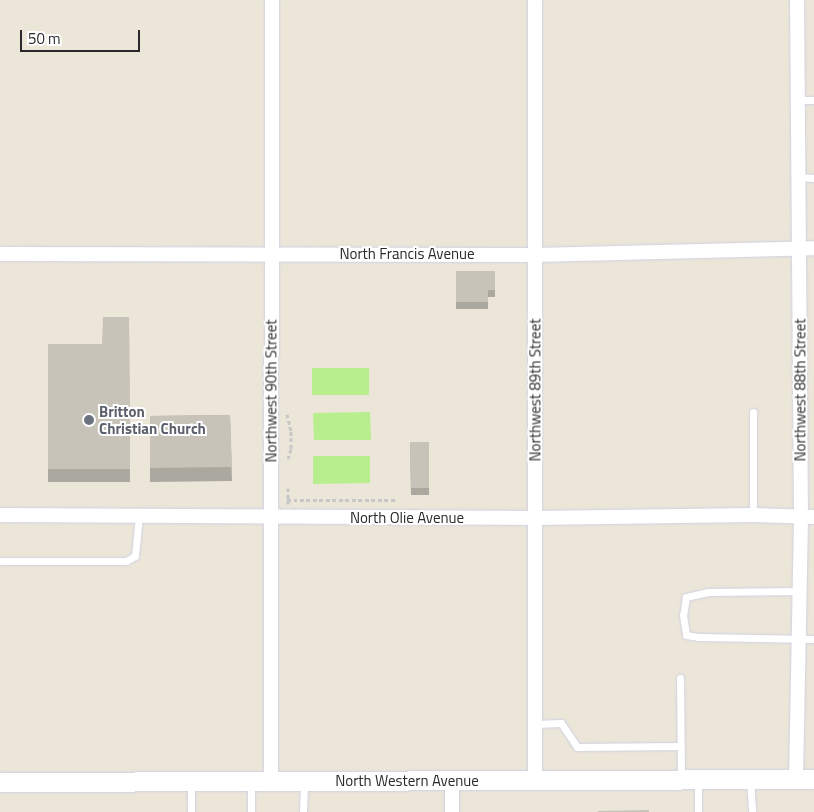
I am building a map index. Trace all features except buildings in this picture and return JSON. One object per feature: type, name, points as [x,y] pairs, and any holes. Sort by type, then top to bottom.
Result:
[{"type":"main road","name":"North Western Avenue","points":[[0,782],[805,779]]},
{"type":"street","name":"Northwest 90th Street","points":[[271,782],[272,0]]},
{"type":"street","name":"Northwest 89th Street","points":[[534,780],[535,0]]},
{"type":"street","name":"Northwest 88th Street","points":[[797,0],[798,248],[807,517],[800,591],[799,638],[805,779]]},
{"type":"street","name":"North Francis Avenue","points":[[0,254],[272,253],[535,255],[814,248]]},
{"type":"street","name":"North Olie Avenue","points":[[0,515],[271,518],[535,518],[753,515],[807,517]]},
{"type":"street","points":[[452,781],[452,812]]},
{"type":"lane","points":[[798,100],[814,100]]},
{"type":"lane","points":[[798,178],[814,178]]},
{"type":"lane","points":[[753,412],[753,515]]},
{"type":"lane","points":[[0,561],[126,561],[135,556],[140,516]]},
{"type":"lane","points":[[800,591],[708,592],[686,597],[684,615],[686,635],[814,639]]},
{"type":"lane","points":[[680,678],[680,746],[698,812]]},
{"type":"lane","points":[[535,724],[561,723],[577,747],[680,746]]},
{"type":"lane","points":[[750,780],[752,812]]},
{"type":"lane","points":[[191,782],[191,812]]},
{"type":"lane","points":[[251,812],[252,782]]},
{"type":"lane","points":[[304,782],[304,812]]},
{"type":"path","points":[[287,407],[291,431],[291,449],[288,466]]},
{"type":"path","points":[[288,483],[288,518]]},
{"type":"path","points":[[271,500],[397,500]]},
{"type":"green space","points":[[312,368],[369,368],[369,395],[312,395]]},
{"type":"green space","points":[[370,412],[371,440],[314,440],[313,413]]},
{"type":"green space","points":[[313,456],[370,456],[370,483],[313,484]]},
{"type":"place","name":"Britton Christian Church","points":[[89,420]]}]
